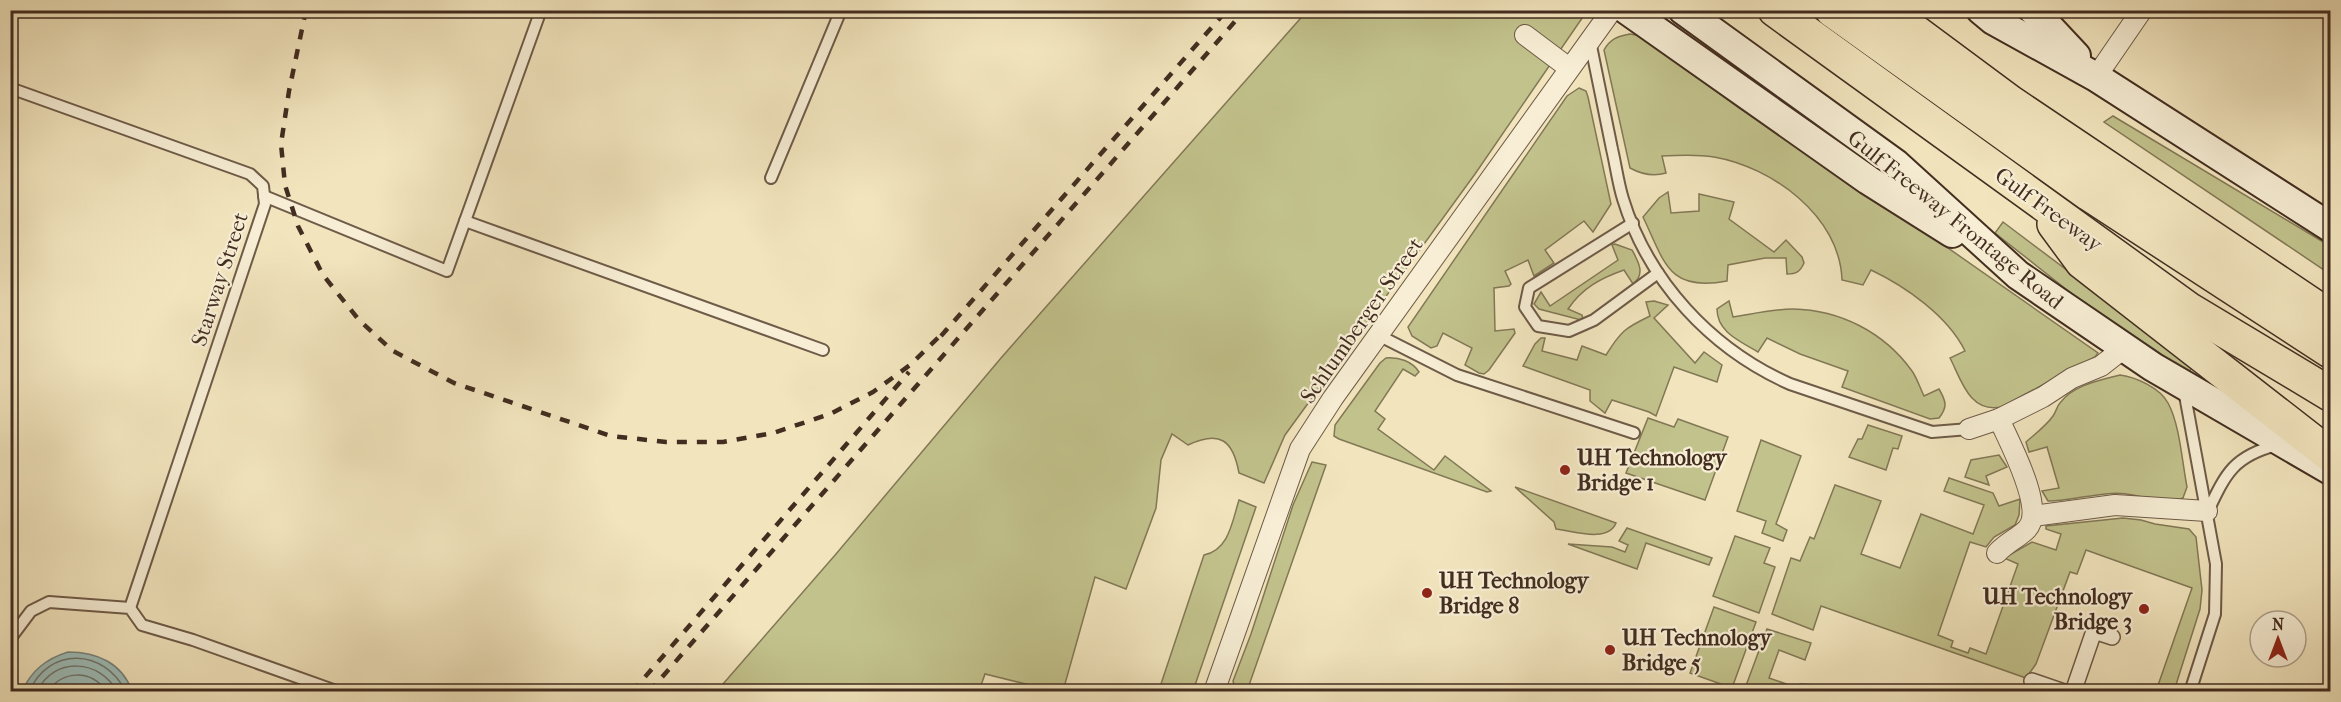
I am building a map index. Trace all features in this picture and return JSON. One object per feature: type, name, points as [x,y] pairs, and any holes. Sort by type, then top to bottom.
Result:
[{"type":"highway","name":"Gulf Freeway","points":[[1775,10],[2190,310],[2331,394]]},
{"type":"highway","name":"Gulf Freeway","points":[[1832,10],[1918,74],[2089,194],[2331,351]]},
{"type":"highway","points":[[1886,10],[2010,102],[2331,317]]},
{"type":"highway","points":[[2010,102],[2331,291]]},
{"type":"highway","points":[[2035,199],[2082,262],[2331,455]]},
{"type":"main road","points":[[1627,10],[1868,180],[2018,275]]},
{"type":"main road","name":"Gulf Freeway Frontage Road","points":[[1683,10],[1896,164],[2018,275],[2124,348],[2183,385],[2331,470]]},
{"type":"main road","points":[[1981,10],[1993,20],[2096,77],[2331,227]]},
{"type":"main road","points":[[2033,10],[2096,77]]},
{"type":"street","name":"Schlumberger Street","points":[[1214,692],[1300,449],[1333,398],[1612,10]]},
{"type":"street","points":[[2096,77],[2142,10]]},
{"type":"street","points":[[1525,35],[1569,68]]},
{"type":"street","points":[[1969,429],[1999,419],[2043,397],[2072,378],[2101,366],[2124,348]]},
{"type":"street","points":[[1997,553],[2004,545],[2028,528],[2033,516],[2026,482],[1999,419]]},
{"type":"street","points":[[2033,516],[2115,505],[2207,511]]},
{"type":"street","points":[[2073,692],[2094,631],[2112,637]]},
{"type":"street","points":[[2032,681],[2064,692]]},
{"type":"lane","points":[[264,196],[447,271],[541,10]]},
{"type":"lane","points":[[771,178],[841,10]]},
{"type":"lane","points":[[1590,41],[1623,199],[1647,256],[1666,286],[1689,313],[1725,346],[1773,376],[1932,432],[1969,429]]},
{"type":"lane","name":"Starway Street","points":[[10,88],[250,174],[263,186],[265,204],[130,608]]},
{"type":"lane","points":[[465,221],[823,350]]},
{"type":"lane","points":[[1633,223],[1528,288],[1525,307],[1538,326],[1569,331],[1594,320],[1658,273]]},
{"type":"lane","points":[[1378,335],[1457,375],[1634,433]]},
{"type":"lane","points":[[2183,385],[2216,564],[2216,606],[2210,634],[2190,692]]},
{"type":"lane","points":[[2207,511],[2223,479],[2234,466],[2254,451],[2283,443]]},
{"type":"lane","points":[[10,639],[31,611],[49,602],[130,608],[142,625],[193,640],[339,692]]},
{"type":"green space","points":[[1307,11],[1587,11],[1475,174],[1285,435],[1264,483],[1239,473],[1233,453],[1223,441],[1209,438],[1188,445],[1172,434],[1161,460],[1156,508],[1126,589],[1095,577],[1063,691],[1054,691],[985,674],[979,691],[716,692],[1001,358]]},
{"type":"green space","points":[[1630,34],[1642,36],[1739,108],[1878,199],[2098,353],[2095,357],[2001,407],[1981,405],[1968,393],[1950,358],[1965,351],[1948,326],[1911,293],[1871,270],[1863,285],[1842,280],[1838,257],[1829,235],[1816,216],[1799,198],[1779,183],[1758,171],[1708,156],[1662,156],[1666,173],[1656,175],[1630,168],[1604,50],[1615,39]]},
{"type":"green space","points":[[1579,88],[1586,91],[1588,97],[1611,204],[1593,232],[1584,221],[1545,250],[1554,263],[1534,276],[1528,260],[1505,271],[1511,284],[1494,288],[1495,331],[1514,329],[1515,333],[1489,370],[1484,374],[1479,373],[1465,365],[1472,348],[1443,333],[1437,346],[1431,348],[1412,336],[1408,327],[1567,96]]},
{"type":"green space","points":[[2113,116],[2330,246],[2330,274],[2104,122]]},
{"type":"green space","points":[[1668,192],[1671,213],[1699,211],[1699,194],[1734,202],[1729,219],[1774,252],[1786,240],[1802,257],[1804,263],[1797,272],[1787,274],[1786,258],[1765,258],[1728,265],[1727,281],[1707,283],[1680,278],[1664,260],[1643,217],[1659,198]]},
{"type":"green space","points":[[2003,222],[2193,365],[2187,376],[2076,297],[1995,233]]},
{"type":"green space","points":[[1612,245],[1632,250],[1637,259],[1640,272],[1633,284],[1624,270],[1593,285],[1579,295],[1568,309],[1582,315],[1581,320],[1539,309],[1534,304],[1541,292],[1550,306],[1618,260]]},
{"type":"green space","points":[[1654,301],[1668,305],[1654,318],[1695,363],[1704,352],[1722,365],[1717,382],[1674,367],[1656,416],[1612,400],[1605,413],[1590,401],[1590,390],[1523,366],[1535,344],[1541,338],[1545,338],[1542,351],[1577,360],[1582,346],[1606,355],[1624,331],[1650,316],[1646,302]]},
{"type":"green space","points":[[1729,301],[1733,317],[1770,311],[1810,310],[1860,326],[1901,357],[1914,374],[1924,396],[1939,389],[1944,401],[1944,411],[1939,418],[1930,419],[1842,387],[1848,371],[1800,354],[1767,338],[1758,352],[1737,340],[1721,324],[1717,309]]},
{"type":"green space","points":[[1386,358],[1405,360],[1419,372],[1415,376],[1403,369],[1375,411],[1385,419],[1378,429],[1434,470],[1445,456],[1491,491],[1487,492],[1334,436],[1335,425]]},
{"type":"green space","points":[[2120,375],[2147,384],[2168,403],[2178,433],[2187,487],[2183,498],[2163,502],[2112,493],[2048,501],[2042,491],[2059,488],[2047,447],[2029,452],[2026,442],[2047,423],[2059,404],[2072,392],[2088,384]]},
{"type":"green space","points":[[1648,418],[1674,427],[1678,419],[1728,437],[1705,500],[1626,473]]},
{"type":"green space","points":[[1868,425],[1902,436],[1898,449],[1893,448],[1886,470],[1849,457],[1858,439],[1862,439]]},
{"type":"green space","points":[[1761,440],[1801,456],[1776,524],[1787,530],[1783,541],[1762,533],[1766,521],[1737,511]]},
{"type":"green space","points":[[1999,455],[2007,467],[1986,476],[1989,485],[1965,477],[1971,460]]},
{"type":"green space","points":[[1312,462],[1326,465],[1247,691],[1235,689],[1233,681],[1251,634],[1293,505]]},
{"type":"green space","points":[[1949,478],[1993,493],[1999,506],[2020,499],[2019,515],[2015,525],[1994,537],[1986,547],[1970,542],[1938,635],[1953,641],[1951,647],[1968,653],[1970,648],[1986,654],[2018,564],[2004,558],[2032,542],[2056,550],[2061,534],[2046,529],[2046,526],[2123,518],[2189,529],[2196,537],[2202,590],[2200,609],[2174,691],[2156,691],[2192,588],[2086,550],[2077,574],[2070,572],[2036,664],[2026,678],[1821,606],[1813,630],[1772,614],[1791,558],[1800,561],[1810,537],[1814,539],[1835,485],[1881,501],[1861,554],[1900,568],[1921,514],[1973,534],[1984,505],[1944,491]]},
{"type":"green space","points":[[1515,487],[1616,523],[1606,533],[1598,534],[1556,529],[1554,522]]},
{"type":"green space","points":[[1239,500],[1256,507],[1193,691],[1159,690],[1204,555],[1212,552],[1224,541]]},
{"type":"green space","points":[[1627,528],[1712,558],[1709,565],[1646,543],[1637,569],[1568,544],[1612,547],[1625,552],[1628,545],[1619,541]]},
{"type":"green space","points":[[1735,536],[1770,548],[1764,563],[1775,567],[1759,613],[1713,596]]},
{"type":"green space","points":[[1714,607],[1756,622],[1732,688],[1690,673]]},
{"type":"green space","points":[[1767,629],[1811,643],[1805,660],[1779,650],[1769,678],[1798,688],[1800,684],[1845,687],[1858,691],[1744,691]]},
{"type":"water","points":[[68,652],[89,654],[107,661],[122,673],[132,691],[22,691],[30,677],[41,666]]},
{"type":"railway","points":[[306,10],[289,91],[281,144],[285,185],[298,226],[323,275],[359,320],[393,351],[454,383],[611,436],[666,442],[723,442],[773,433],[830,414],[873,392],[910,365],[946,330]]},
{"type":"railway","points":[[941,336],[1227,10]]},
{"type":"railway","points":[[649,692],[1245,10]]},
{"type":"railway","points":[[632,692],[909,372]]},
{"type":"place","name":"UH Technology Bridge 1","points":[[1565,470]]},
{"type":"place","name":"UH Technology Bridge 8","points":[[1427,593]]},
{"type":"place","name":"UH Technology Bridge 3","points":[[2144,609]]},
{"type":"place","name":"UH Technology Bridge 5","points":[[1610,650]]}]
